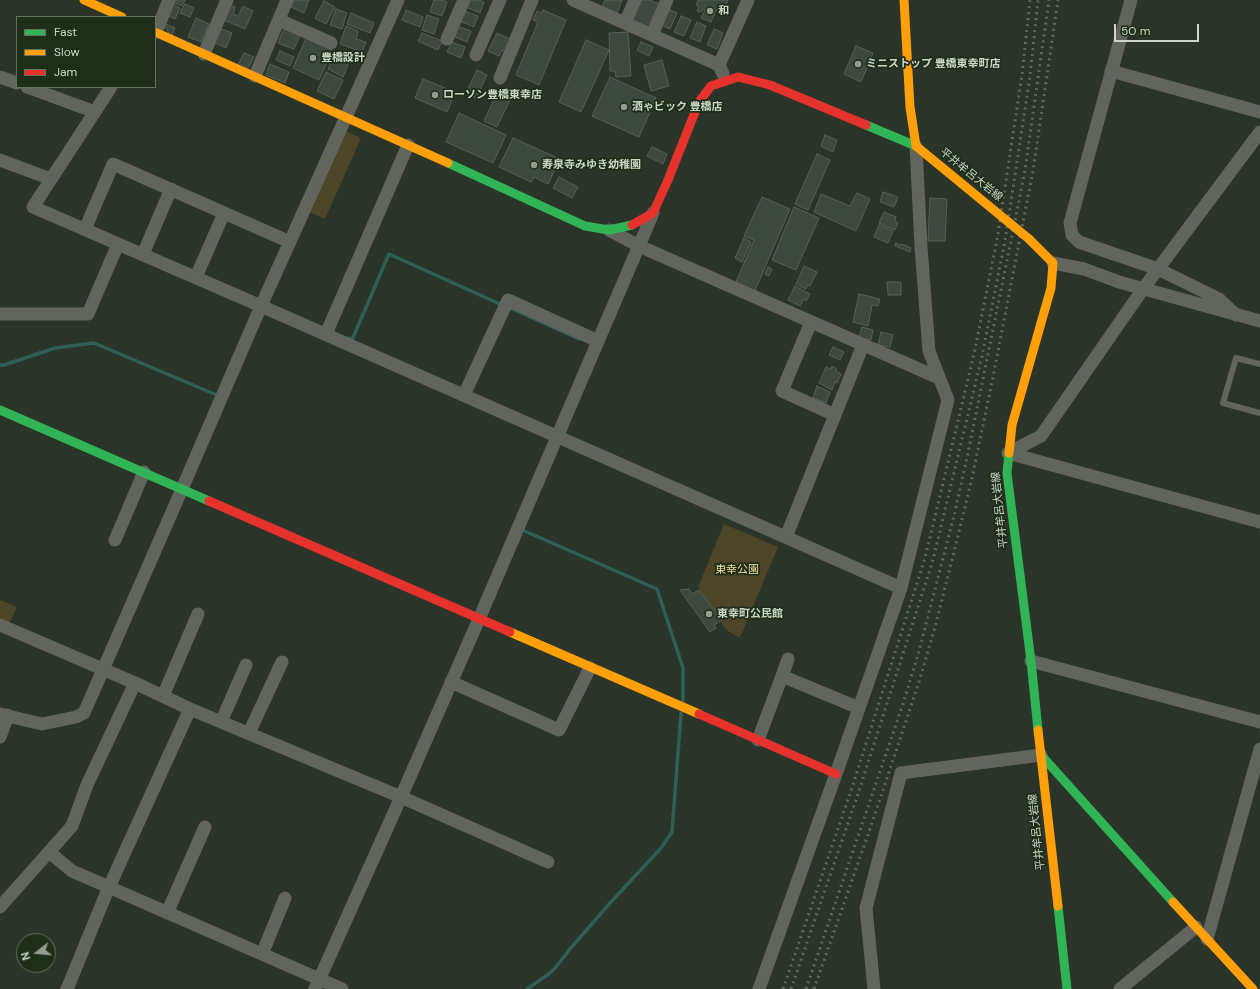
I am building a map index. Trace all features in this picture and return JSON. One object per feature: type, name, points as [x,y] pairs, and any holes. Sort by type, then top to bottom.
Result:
[{"type":"street","points":[[84,0],[120,16]]},
{"type":"street","points":[[169,0],[156,32],[585,226],[609,230],[639,246],[938,378]]},
{"type":"street","points":[[204,54],[227,0]]},
{"type":"street","points":[[255,76],[287,0]]},
{"type":"street","points":[[0,737],[4,714],[42,724],[76,717],[84,713],[261,306],[398,0]]},
{"type":"street","points":[[447,39],[464,0]]},
{"type":"street","points":[[476,55],[500,0]]},
{"type":"street","points":[[500,78],[532,0]]},
{"type":"street","points":[[573,0],[597,5],[625,23],[719,65],[726,81]]},
{"type":"street","points":[[625,23],[635,0]]},
{"type":"street","points":[[652,35],[667,0]]},
{"type":"street","points":[[719,65],[748,0]]},
{"type":"street","points":[[759,989],[901,588],[948,400],[938,378],[929,351],[921,247],[916,146],[910,107],[904,0]]},
{"type":"street","points":[[1131,0],[1070,223],[1072,235],[1079,242],[1158,269],[1219,299],[1236,315]]},
{"type":"street","points":[[279,20],[331,43]]},
{"type":"street","points":[[1111,71],[1260,112]]},
{"type":"street","points":[[0,77],[16,83]]},
{"type":"street","name":"平井牟呂大岩線","points":[[653,213],[699,102],[711,86],[738,77],[770,85],[916,146],[1029,239],[1053,263],[1051,288],[1012,425],[1007,473],[1031,660],[1067,989]]},
{"type":"street","points":[[30,88],[95,112]]},
{"type":"street","points":[[110,88],[33,207],[326,334],[901,588]]},
{"type":"street","points":[[1008,453],[1041,436],[1143,289],[1260,132]]},
{"type":"street","points":[[326,334],[408,145]]},
{"type":"street","points":[[0,160],[51,179]]},
{"type":"street","points":[[85,229],[113,164],[290,242]]},
{"type":"street","points":[[143,254],[171,189]]},
{"type":"street","points":[[196,278],[224,213]]},
{"type":"street","points":[[609,230],[633,225],[653,213]]},
{"type":"street","points":[[317,984],[452,682],[653,213]]},
{"type":"street","points":[[0,314],[88,314],[118,244]]},
{"type":"street","points":[[1053,263],[1084,269],[1119,282],[1260,321]]},
{"type":"street","points":[[464,395],[508,300],[598,341]]},
{"type":"street","points":[[811,322],[782,391],[835,415]]},
{"type":"street","points":[[786,537],[863,345]]},
{"type":"street","points":[[0,410],[836,774]]},
{"type":"street","points":[[1008,453],[1260,521]]},
{"type":"street","points":[[115,540],[144,472]]},
{"type":"street","points":[[163,696],[198,614]]},
{"type":"street","points":[[0,625],[135,683],[220,722],[401,796],[548,862]]},
{"type":"street","points":[[758,740],[788,659]]},
{"type":"street","points":[[1031,660],[1260,722]]},
{"type":"street","points":[[249,733],[282,662]]},
{"type":"street","points":[[220,722],[246,665]]},
{"type":"street","points":[[452,682],[559,730],[590,668]]},
{"type":"street","points":[[782,676],[859,708]]},
{"type":"street","points":[[0,907],[72,826],[87,785],[135,683]]},
{"type":"street","points":[[66,989],[109,887],[190,709]]},
{"type":"street","points":[[1207,939],[1260,749]]},
{"type":"street","points":[[874,989],[866,908],[901,773],[1041,755],[1253,989]]},
{"type":"street","points":[[167,912],[205,827]]},
{"type":"street","points":[[49,852],[72,871],[262,954],[317,984],[342,989]]},
{"type":"street","points":[[262,954],[285,898]]},
{"type":"street","points":[[1120,989],[1196,927]]},
{"type":"lane","points":[[1260,364],[1236,358],[1223,403],[1260,413]]},
{"type":"green space","points":[[345,131],[361,138],[325,219],[309,212]]},
{"type":"green space","name":"東幸公園","points":[[724,524],[778,547],[740,638],[726,630],[698,587]]},
{"type":"green space","points":[[0,600],[17,607],[9,624],[0,619]]},
{"type":"building","points":[[171,0],[185,0],[182,6]]},
{"type":"building","points":[[294,0],[309,0],[304,13],[291,7]]},
{"type":"building","points":[[434,0],[442,0],[447,2],[442,16],[430,12]]},
{"type":"building","points":[[469,0],[479,0],[484,2],[480,13],[466,7]]},
{"type":"building","points":[[605,0],[622,0],[617,13],[602,7]]},
{"type":"building","points":[[641,0],[650,0],[659,4],[649,27],[632,20]]},
{"type":"building","name":"和","points":[[698,0],[728,0],[723,13],[716,10],[711,22],[701,18],[705,10],[703,9],[701,12],[697,11],[699,6],[696,5]]},
{"type":"building","points":[[324,1],[335,7],[326,24],[315,18]]},
{"type":"building","points":[[171,3],[180,8],[175,19],[166,15]]},
{"type":"building","points":[[185,4],[194,8],[190,17],[180,13]]},
{"type":"building","points":[[230,5],[235,7],[233,14],[238,16],[243,6],[253,11],[245,29],[224,20]]},
{"type":"building","points":[[336,9],[347,13],[342,29],[330,25]]},
{"type":"building","points":[[668,9],[677,13],[670,29],[661,25]]},
{"type":"building","points":[[406,10],[423,17],[420,27],[402,20]]},
{"type":"building","points":[[543,10],[566,20],[539,85],[516,75],[538,22],[533,20],[537,11],[542,13]]},
{"type":"building","points":[[464,11],[478,16],[474,27],[460,21]]},
{"type":"building","points":[[351,13],[374,23],[370,33],[347,24]]},
{"type":"building","points":[[427,15],[439,19],[434,34],[422,30]]},
{"type":"building","points":[[681,16],[691,20],[684,36],[674,32]]},
{"type":"building","points":[[196,18],[209,24],[201,42],[188,37]]},
{"type":"building","points":[[697,22],[706,26],[700,42],[690,38]]},
{"type":"building","points":[[163,23],[175,28],[171,37]]},
{"type":"building","points":[[285,26],[301,33],[294,49],[278,43]]},
{"type":"building","points":[[346,26],[358,31],[356,39],[366,42],[362,52],[340,44]]},
{"type":"building","points":[[457,26],[471,31],[467,42],[453,36]]},
{"type":"building","points":[[219,28],[232,33],[226,48],[213,42]]},
{"type":"building","points":[[714,29],[723,33],[717,49],[707,45]]},
{"type":"building","points":[[628,32],[631,76],[616,77],[615,71],[610,71],[609,33]]},
{"type":"building","points":[[422,33],[442,41],[438,50],[418,41]]},
{"type":"building","points":[[497,33],[512,40],[507,52],[502,50],[499,56],[488,51]]},
{"type":"building","name":"豊橋設計","points":[[307,36],[333,48],[319,80],[293,68]]},
{"type":"building","points":[[586,40],[609,50],[581,112],[559,102]]},
{"type":"building","points":[[452,42],[465,47],[461,58],[447,52]]},
{"type":"building","points":[[641,42],[653,47],[649,56],[637,50]]},
{"type":"building","name":"ミニストップ 豊橋東幸町店","points":[[856,46],[873,53],[861,82],[844,74]]},
{"type":"building","points":[[280,51],[294,57],[290,66],[276,60]]},
{"type":"building","points":[[244,53],[254,57],[247,70],[237,66]]},
{"type":"building","points":[[333,58],[348,65],[343,77],[328,69]]},
{"type":"building","points":[[662,60],[669,86],[651,91],[644,65]]},
{"type":"building","points":[[270,64],[289,72],[285,83],[266,75]]},
{"type":"building","points":[[477,70],[487,75],[476,98],[466,93]]},
{"type":"building","points":[[326,72],[343,80],[334,99],[317,91]]},
{"type":"building","name":"酒ゃビック 豊橋店","points":[[610,77],[656,98],[639,137],[592,116]]},
{"type":"building","name":"ローソン豊橋東幸店","points":[[423,79],[455,92],[447,112],[415,98]]},
{"type":"building","points":[[497,93],[510,100],[497,127],[484,121]]},
{"type":"building","points":[[459,113],[506,135],[493,163],[446,142]]},
{"type":"building","points":[[825,135],[837,140],[833,152],[821,146]]},
{"type":"building","name":"寿泉寺みゆき幼稚園","points":[[513,138],[560,159],[548,184],[534,177],[531,182],[499,167]]},
{"type":"building","points":[[652,147],[667,154],[663,164],[647,156]]},
{"type":"building","points":[[817,154],[830,160],[808,210],[795,204]]},
{"type":"building","points":[[559,177],[578,187],[572,198],[553,188]]},
{"type":"building","points":[[883,192],[898,197],[894,207],[880,202]]},
{"type":"building","points":[[857,193],[870,199],[856,231],[814,212],[821,194],[850,206]]},
{"type":"building","points":[[762,197],[790,209],[754,293],[735,284],[754,240],[744,236]]},
{"type":"building","points":[[930,198],[947,199],[945,241],[928,241]]},
{"type":"building","points":[[794,207],[819,218],[796,270],[772,260]]},
{"type":"building","points":[[884,212],[896,217],[895,221],[898,223],[895,230],[879,223]]},
{"type":"building","points":[[879,225],[893,231],[888,243],[874,237]]},
{"type":"building","points":[[744,238],[751,242],[742,262],[735,258]]},
{"type":"building","points":[[896,243],[911,248],[910,252],[895,246]]},
{"type":"building","points":[[804,266],[817,272],[810,286],[808,285],[806,289],[796,284]]},
{"type":"building","points":[[768,267],[772,269],[769,276],[765,274]]},
{"type":"building","points":[[887,282],[901,282],[901,295],[888,295]]},
{"type":"building","points":[[795,286],[810,294],[806,301],[804,299],[800,306],[788,300]]},
{"type":"building","points":[[859,294],[880,299],[878,306],[872,305],[868,326],[853,322]]},
{"type":"building","points":[[862,327],[873,330],[871,340],[859,337]]},
{"type":"building","points":[[881,332],[893,335],[890,347],[878,345]]},
{"type":"building","points":[[833,347],[844,352],[840,360],[829,355]]},
{"type":"building","points":[[832,366],[841,374],[837,383],[835,382],[832,390],[819,383],[826,367],[831,369]]},
{"type":"building","points":[[817,386],[830,392],[826,403],[813,398]]},
{"type":"building","name":"東幸町公民館","points":[[689,589],[692,594],[699,590],[714,610],[717,608],[725,618],[714,625],[716,628],[710,632],[680,590]]},
{"type":"waterway","points":[[349,338],[352,340],[389,254],[502,305]]},
{"type":"waterway","points":[[508,307],[579,339]]},
{"type":"waterway","points":[[0,365],[55,348],[94,343],[219,396]]},
{"type":"waterway","points":[[520,529],[657,589],[683,668],[683,701]]},
{"type":"waterway","points":[[527,989],[549,974],[556,967],[611,902],[661,848],[672,832],[681,713]]},
{"type":"railway","points":[[783,989],[851,791],[925,558],[974,354],[997,240],[1022,75],[1030,0]]},
{"type":"railway","points":[[791,989],[858,794],[933,560],[982,356],[1005,241],[1030,76],[1038,0]]},
{"type":"railway","points":[[806,989],[903,704],[919,651],[955,512],[1025,170],[1049,0]]},
{"type":"railway","points":[[814,989],[919,682],[954,552],[972,478],[992,382],[1033,171],[1058,0]]},
{"type":"traffic: fast","points":[[866,125],[916,146]]},
{"type":"traffic: fast","points":[[448,163],[585,226],[609,230],[632,225]]},
{"type":"traffic: fast","points":[[0,410],[209,501]]},
{"type":"traffic: fast","points":[[1009,453],[1007,473],[1031,661],[1038,730]]},
{"type":"traffic: fast","points":[[1041,755],[1173,902]]},
{"type":"traffic: fast","points":[[1058,906],[1067,989]]},
{"type":"traffic: slow","points":[[84,0],[120,16]]},
{"type":"traffic: slow","points":[[904,0],[910,107],[916,146]]},
{"type":"traffic: slow","points":[[156,32],[448,163]]},
{"type":"traffic: slow","points":[[916,146],[1029,239]]},
{"type":"traffic: slow","points":[[1009,453],[1012,425],[1051,288],[1053,263],[1029,239]]},
{"type":"traffic: slow","points":[[510,632],[699,714]]},
{"type":"traffic: slow","points":[[1038,730],[1058,906]]},
{"type":"traffic: slow","points":[[1173,902],[1253,989]]},
{"type":"traffic: jam","points":[[632,225],[653,213],[668,180],[699,102],[711,86],[738,77],[770,85],[866,125]]},
{"type":"traffic: jam","points":[[209,501],[510,632]]},
{"type":"traffic: jam","points":[[699,714],[836,774]]},
{"type":"place","name":"和","points":[[710,11]]},
{"type":"place","name":"豊橋設計","points":[[313,58]]},
{"type":"place","name":"ミニストップ 豊橋東幸町店","points":[[858,64]]},
{"type":"place","name":"ローソン豊橋東幸店","points":[[435,95]]},
{"type":"place","name":"酒ゃビック 豊橋店","points":[[624,107]]},
{"type":"place","name":"寿泉寺みゆき幼稚園","points":[[534,165]]},
{"type":"place","name":"東幸町公民館","points":[[709,614]]}]
